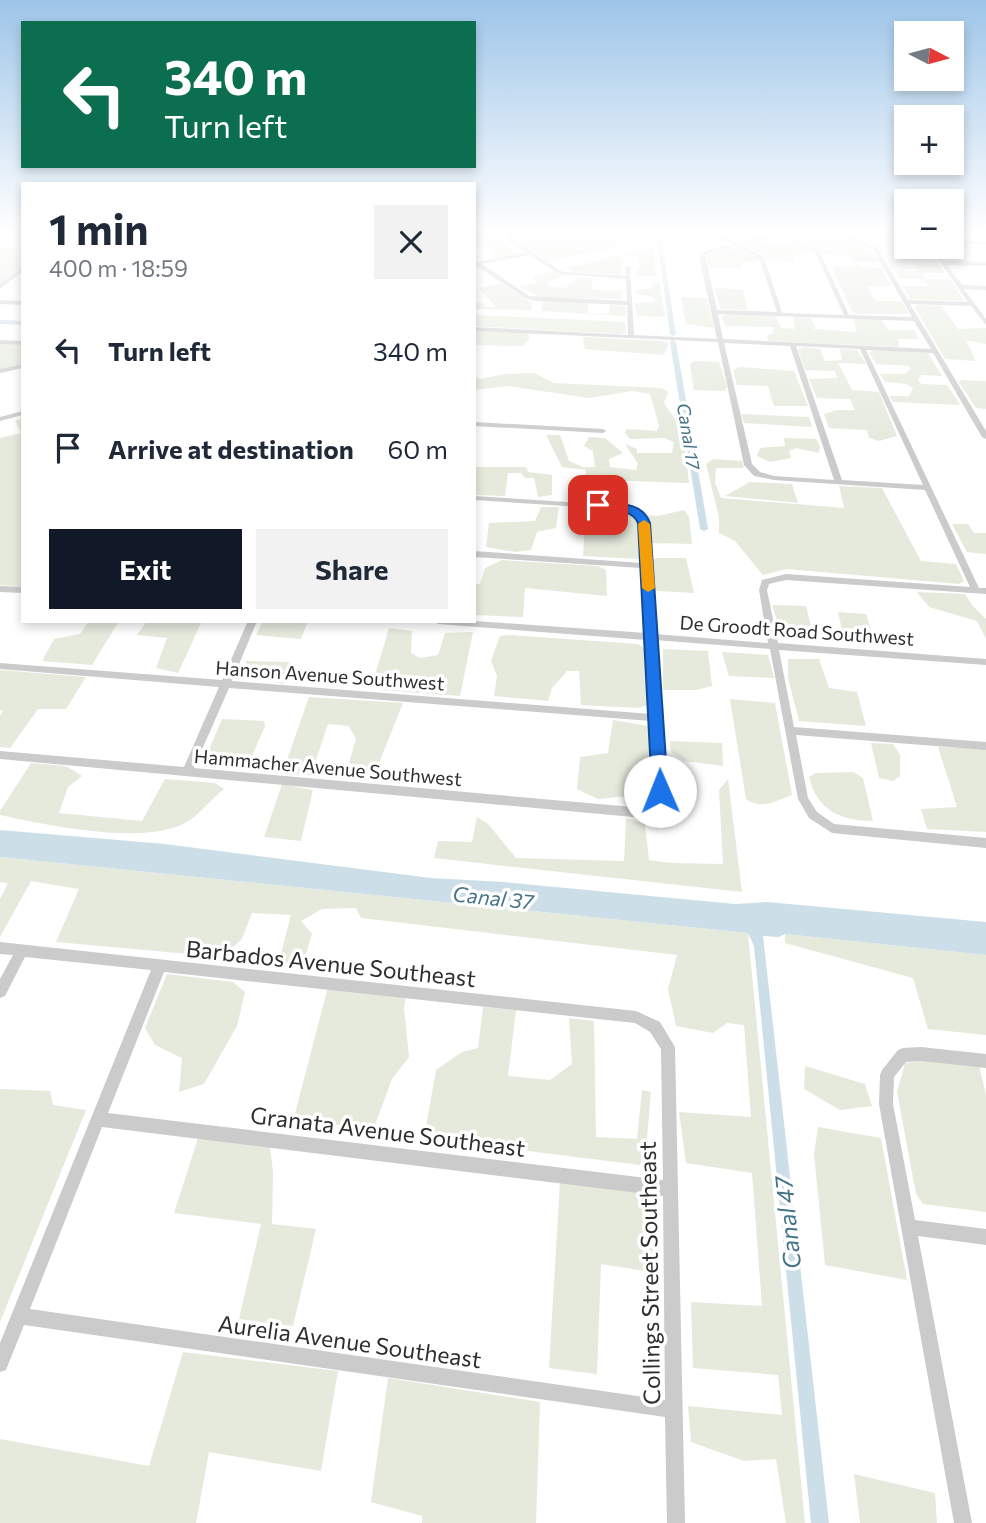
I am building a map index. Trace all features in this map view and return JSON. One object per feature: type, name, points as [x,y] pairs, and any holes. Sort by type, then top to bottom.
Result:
[{"type":"street","points":[[584,301],[629,303],[631,336]]},
{"type":"street","points":[[713,301],[748,465],[753,472],[774,478],[929,488]]},
{"type":"street","points":[[776,301],[780,314]]},
{"type":"street","points":[[840,301],[847,316]]},
{"type":"street","points":[[970,301],[986,323]]},
{"type":"street","points":[[0,302],[21,303]]},
{"type":"street","points":[[906,302],[972,304]]},
{"type":"street","points":[[906,302],[985,434]]},
{"type":"street","points":[[715,312],[916,318]]},
{"type":"street","points":[[476,329],[935,351]]},
{"type":"street","points":[[0,342],[21,343]]},
{"type":"street","points":[[792,344],[839,482]]},
{"type":"street","points":[[863,347],[981,591]]},
{"type":"street","points":[[0,371],[21,366]]},
{"type":"street","points":[[0,419],[21,414]]},
{"type":"street","points":[[476,424],[603,431]]},
{"type":"street","points":[[476,498],[620,507],[637,512],[644,523],[657,718]]},
{"type":"street","points":[[476,554],[647,566]]},
{"type":"street","points":[[981,591],[774,578],[765,582],[763,590],[803,799],[813,815],[823,823],[849,831],[986,843]]},
{"type":"street","points":[[0,589],[21,590]]},
{"type":"street","points":[[187,772],[252,623]]},
{"type":"street","name":"De Groodt Road Southwest","points":[[465,623],[986,662]]},
{"type":"street","name":"Hanson Avenue Southwest","points":[[0,666],[657,718]]},
{"type":"street","name":"Hammacher Avenue Southwest","points":[[0,755],[633,812],[652,805],[659,798],[661,787],[657,718]]},
{"type":"street","points":[[791,730],[986,746]]},
{"type":"street","name":"Barbados Avenue Southeast","points":[[0,948],[636,1017],[655,1027]]},
{"type":"street","points":[[0,992],[22,950]]},
{"type":"street","points":[[0,1364],[160,965]]},
{"type":"street","name":"Collings Street Southeast","points":[[655,1027],[668,1047],[676,1523]]},
{"type":"street","points":[[963,1523],[886,1104],[887,1075],[903,1055],[921,1054],[986,1061]]},
{"type":"street","name":"Granata Avenue Southeast","points":[[99,1119],[671,1189]]},
{"type":"street","points":[[909,1227],[986,1237]]},
{"type":"street","name":"Aurelia Avenue Southeast","points":[[20,1316],[674,1410]]},
{"type":"shaded area","points":[[490,301],[532,303],[531,310],[476,309],[476,303],[496,307]]},
{"type":"shaded area","points":[[543,301],[588,303],[588,313],[609,314],[610,305],[625,306],[626,316],[541,311]]},
{"type":"shaded area","points":[[663,301],[665,317],[637,316],[635,303]]},
{"type":"shaded area","points":[[682,301],[708,301],[714,328],[686,324]]},
{"type":"shaded area","points":[[718,301],[745,301],[748,310],[721,309]]},
{"type":"shaded area","points":[[847,301],[901,301],[909,314],[856,314]]},
{"type":"shaded area","points":[[941,305],[958,329],[986,328],[986,344],[966,340],[976,361],[945,359],[914,306]]},
{"type":"shaded area","points":[[728,314],[775,316],[781,328],[795,329],[793,317],[810,318],[816,327],[813,329],[857,332],[853,318],[881,319],[888,330],[914,330],[919,339],[898,339],[899,347],[768,341],[767,336],[773,333],[774,327],[725,326],[722,317]]},
{"type":"shaded area","points":[[476,315],[625,322],[626,333],[476,326]]},
{"type":"shaded area","points":[[476,331],[528,333],[530,338],[523,346],[476,345]]},
{"type":"shaded area","points":[[583,337],[669,343],[664,355],[585,349]]},
{"type":"shaded area","points":[[0,344],[21,345],[21,364],[0,369]]},
{"type":"shaded area","points":[[798,349],[820,349],[825,361],[842,360],[840,349],[857,350],[866,364],[838,363],[852,390],[879,392],[897,436],[879,441],[869,438],[867,430],[829,428],[824,414],[837,410],[855,410],[850,399],[817,398],[809,379],[837,378],[835,371],[805,370]]},
{"type":"shaded area","points":[[874,350],[928,353],[942,376],[922,375],[918,379],[921,384],[947,385],[960,405],[893,402],[889,396],[909,396],[913,388],[906,384],[885,382],[880,374],[905,374],[911,369],[908,366],[876,364],[869,353]]},
{"type":"shaded area","points":[[695,361],[719,362],[727,387],[725,391],[694,390],[690,364]]},
{"type":"shaded area","points":[[740,367],[794,371],[808,406],[774,406],[768,386],[737,385],[733,370]]},
{"type":"shaded area","points":[[534,373],[554,383],[661,388],[668,392],[664,403],[683,431],[689,483],[602,480],[598,501],[579,497],[580,480],[585,479],[586,470],[562,467],[546,435],[560,435],[569,461],[583,467],[595,467],[593,451],[584,446],[589,437],[605,438],[623,453],[609,459],[610,467],[636,470],[638,464],[625,444],[637,449],[637,453],[672,453],[674,442],[664,438],[630,439],[625,433],[626,429],[657,431],[659,426],[650,394],[633,391],[589,398],[508,386],[476,390],[476,378]]},
{"type":"shaded area","points":[[986,381],[986,409],[976,408],[959,382]]},
{"type":"shaded area","points":[[741,414],[809,417],[812,427],[744,423]]},
{"type":"shaded area","points":[[21,419],[21,433],[15,421]]},
{"type":"shaded area","points":[[21,433],[21,587],[0,585],[0,438]]},
{"type":"shaded area","points":[[784,438],[816,439],[820,446],[819,453],[796,448],[789,451],[791,458],[770,462],[757,456],[760,448],[785,446]]},
{"type":"shaded area","points":[[713,459],[742,461],[744,468],[716,468],[715,483],[721,498],[844,508],[839,486],[882,488],[921,561],[956,564],[964,581],[959,584],[787,569],[763,575],[735,541],[719,533],[719,517],[706,464]]},
{"type":"shaded area","points":[[476,467],[526,467],[528,472],[552,475],[552,495],[538,497],[534,478],[525,478],[521,473],[508,473],[505,496],[476,495]]},
{"type":"shaded area","points":[[750,482],[792,484],[798,503],[725,496]]},
{"type":"shaded area","points":[[541,507],[559,507],[556,528],[537,532],[531,550],[515,552],[486,547],[489,523],[535,521]]},
{"type":"shaded area","points":[[586,508],[631,511],[637,516],[639,559],[583,556]]},
{"type":"shaded area","points":[[684,510],[689,517],[692,544],[650,543],[646,515],[658,516]]},
{"type":"shaded area","points":[[952,524],[968,524],[974,533],[986,533],[986,554],[967,552]]},
{"type":"shaded area","points":[[686,558],[694,593],[658,591],[653,588],[652,560]]},
{"type":"shaded area","points":[[502,560],[598,566],[606,570],[607,596],[525,588],[523,617],[476,615],[476,584],[480,584],[485,568]]},
{"type":"shaded area","points":[[917,592],[965,594],[986,619],[986,639],[977,621],[929,607]]},
{"type":"shaded area","points":[[772,605],[806,606],[814,638],[781,633]]},
{"type":"shaded area","points":[[838,612],[866,614],[875,641],[844,639]]},
{"type":"shaded area","points":[[88,623],[118,623],[92,665],[42,661],[54,639],[80,634]]},
{"type":"shaded area","points":[[146,623],[201,623],[178,673],[156,668],[167,638],[137,635]]},
{"type":"shaded area","points":[[262,623],[307,623],[301,639],[256,635]]},
{"type":"shaded area","points":[[389,628],[412,631],[411,653],[420,658],[438,655],[445,633],[473,632],[460,696],[382,690],[373,682]]},
{"type":"shaded area","points":[[500,636],[638,644],[644,648],[647,705],[639,708],[581,705],[579,671],[567,671],[552,688],[548,701],[494,696],[497,676],[491,661]]},
{"type":"shaded area","points":[[663,649],[708,651],[712,686],[696,690],[663,690]]},
{"type":"shaded area","points":[[722,652],[768,655],[774,678],[729,676]]},
{"type":"shaded area","points":[[788,659],[819,659],[829,688],[857,692],[866,726],[799,721],[788,678]]},
{"type":"shaded area","points":[[246,661],[291,662],[283,684],[256,678],[243,671]]},
{"type":"shaded area","points":[[0,670],[86,677],[66,709],[38,709],[10,748],[0,747],[0,716],[3,711],[0,710]]},
{"type":"shaded area","points":[[309,697],[403,703],[379,763],[369,780],[348,780],[345,777],[356,739],[349,726],[328,724],[311,775],[282,774]]},
{"type":"shaded area","points":[[730,699],[775,703],[792,795],[763,804],[746,799]]},
{"type":"shaded area","points":[[222,719],[264,721],[265,726],[246,770],[207,766],[204,761]]},
{"type":"shaded area","points":[[613,720],[648,726],[654,789],[640,795],[598,799],[577,789],[580,757],[608,753]]},
{"type":"shaded area","points":[[670,741],[722,743],[723,766],[684,761],[671,752]]},
{"type":"shaded area","points":[[871,743],[893,744],[900,755],[900,776],[893,781],[879,778]]},
{"type":"shaded area","points":[[938,747],[986,749],[986,832],[927,829],[921,809],[957,807]]},
{"type":"shaded area","points":[[31,763],[66,766],[82,776],[68,787],[59,813],[142,821],[165,779],[215,783],[224,789],[183,824],[143,833],[93,831],[0,815]]},
{"type":"shaded area","points":[[853,772],[863,778],[873,821],[850,819],[832,811],[818,798],[809,777],[816,773]]},
{"type":"shaded area","points":[[728,779],[742,892],[434,858],[438,841],[472,842],[477,817],[488,824],[516,858],[624,861],[626,818],[645,824],[649,860],[723,864],[719,790]]},
{"type":"shaded area","points":[[282,784],[313,790],[301,841],[264,837]]},
{"type":"shaded area","points":[[0,857],[748,933],[805,1523],[786,1523],[776,1459],[744,1461],[691,1442],[688,1406],[782,1415],[778,1375],[693,1368],[691,1302],[762,1306],[752,1173],[686,1163],[679,1112],[751,1117],[744,1025],[727,1023],[713,1033],[676,1026],[668,989],[677,955],[361,918],[356,908],[322,909],[301,921],[312,934],[302,967],[278,965],[291,915],[252,913],[242,939],[222,957],[56,942],[79,889],[31,881],[0,937],[0,899],[8,883],[0,882]]},
{"type":"shaded area","points":[[785,934],[986,955],[986,1035],[928,1029],[913,978],[785,943]]},
{"type":"shaded area","points":[[167,974],[233,982],[245,992],[237,1026],[204,1084],[179,1092],[182,1058],[155,1045],[145,1028]]},
{"type":"shaded area","points":[[328,987],[406,996],[404,1008],[409,1057],[392,1079],[374,1128],[293,1121]]},
{"type":"shaded area","points":[[483,1007],[516,1010],[508,1076],[550,1080],[572,1064],[569,1018],[594,1021],[596,1137],[637,1139],[642,1090],[651,1092],[647,1139],[640,1165],[424,1138],[436,1070],[462,1052],[478,1048]]},
{"type":"shaded area","points":[[923,1061],[979,1065],[986,1095],[986,1212],[923,1204],[916,1194],[897,1092],[905,1063]]},
{"type":"shaded area","points":[[805,1066],[865,1084],[872,1106],[840,1110],[804,1089]]},
{"type":"shaded area","points":[[0,1089],[50,1091],[53,1105],[86,1110],[0,1322]]},
{"type":"shaded area","points":[[818,1127],[881,1138],[907,1280],[825,1265],[814,1154]]},
{"type":"shaded area","points":[[198,1138],[270,1147],[273,1172],[272,1224],[316,1229],[293,1326],[239,1319],[261,1224],[174,1213]]},
{"type":"shaded area","points":[[560,1182],[653,1194],[658,1273],[601,1264],[597,1374],[549,1368]]},
{"type":"shaded area","points":[[183,1352],[338,1371],[321,1471],[209,1452],[196,1523],[0,1523],[0,1439],[149,1466]]},
{"type":"shaded area","points":[[388,1378],[540,1402],[536,1523],[422,1523],[422,1516],[371,1502]]},
{"type":"shaded area","points":[[854,1474],[935,1493],[937,1523],[860,1523]]},
{"type":"water","points":[[0,830],[165,844],[431,878],[504,882],[735,904],[767,902],[986,922],[986,955],[785,934],[779,937],[763,936],[829,1523],[811,1523],[754,946],[748,933],[0,857]]},
{"type":"waterway","name":"Canal 17","points":[[668,301],[673,334]]},
{"type":"waterway","points":[[0,322],[21,323]]},
{"type":"waterway","name":"Canal 17","points":[[673,342],[704,529]]},
{"type":"slow traffic","points":[[644,524],[648,588]]},
{"type":"route","points":[[598,505],[630,508],[642,516],[644,523],[660,791]]},
{"type":"water label","name":"Canal 37","points":[[493,897]]},
{"type":"water label","name":"Canal 47","points":[[787,1223]]}]
